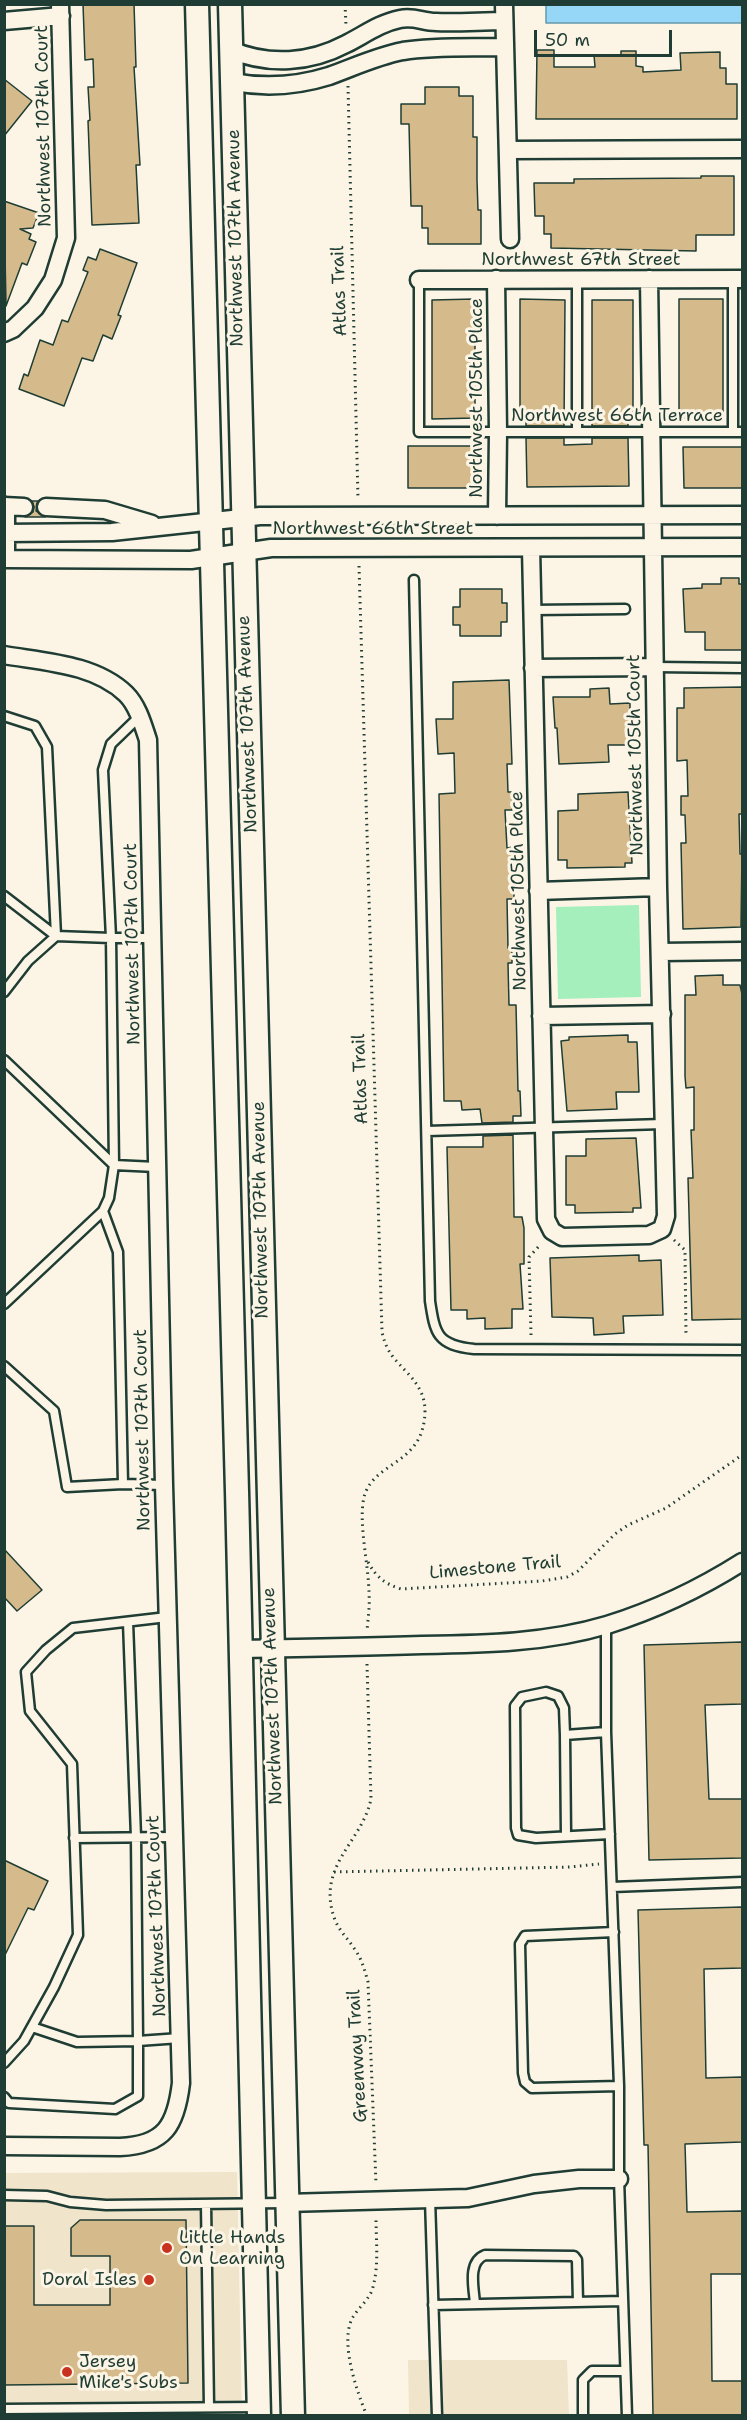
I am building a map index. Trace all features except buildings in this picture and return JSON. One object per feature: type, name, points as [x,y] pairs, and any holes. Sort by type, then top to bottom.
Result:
[{"type":"main road","name":"Northwest 107th Avenue","points":[[197,4],[259,2411]]},
{"type":"main road","name":"Northwest 107th Avenue","points":[[230,4],[292,2415]]},
{"type":"main road","points":[[198,33],[208,57],[233,82]]},
{"type":"street","points":[[4,21],[60,10]]},
{"type":"street","name":"Northwest 107th Court","points":[[4,333],[13,329],[35,308],[53,280],[66,238],[60,10]]},
{"type":"street","points":[[231,51],[264,60],[296,60],[329,52],[385,22],[414,17],[432,22],[504,13],[510,239]]},
{"type":"street","points":[[432,22],[432,50]]},
{"type":"street","points":[[233,82],[252,86],[298,84],[331,75],[371,59],[405,51],[505,47]]},
{"type":"street","points":[[507,150],[742,149]]},
{"type":"street","name":"Northwest 105th Place","points":[[496,279],[497,516]]},
{"type":"street","name":"Northwest 105th Court","points":[[649,279],[658,887],[666,1216],[662,1229]]},
{"type":"street","name":"Northwest 67th Street","points":[[419,280],[738,279]]},
{"type":"street","points":[[5,559],[5,506],[24,507]]},
{"type":"street","name":"Northwest 66th Street","points":[[46,507],[105,510],[158,526]]},
{"type":"street","name":"Northwest 66th Street","points":[[5,533],[78,533],[243,518],[742,515]]},
{"type":"street","name":"Northwest 66th Street","points":[[5,559],[167,561],[271,548],[742,547]]},
{"type":"street","name":"Northwest 105th Place","points":[[531,548],[546,1219],[552,1231]]},
{"type":"street","name":"Northwest 107th Court","points":[[4,655],[72,667],[104,678],[128,695],[140,716],[148,740],[167,1617],[181,2083],[178,2108],[167,2129],[153,2142],[120,2147],[4,2146]]},
{"type":"street","points":[[533,668],[655,667]]},
{"type":"street","points":[[538,891],[658,887]]},
{"type":"street","points":[[660,952],[742,951]]},
{"type":"street","points":[[541,1016],[662,1014]]},
{"type":"street","points":[[552,1231],[562,1237],[649,1235],[662,1229]]},
{"type":"street","points":[[240,1649],[513,1642],[606,1625],[661,1605],[700,1587],[742,1562]]},
{"type":"street","points":[[286,2203],[468,2198],[534,2184],[579,2179],[619,2179]]},
{"type":"lane","points":[[577,279],[577,432]]},
{"type":"lane","points":[[738,279],[738,432]]},
{"type":"lane","name":"Northwest 66th Terrace","points":[[419,280],[419,432],[738,432]]},
{"type":"lane","points":[[414,580],[430,1301],[434,1329],[444,1340],[457,1347],[742,1350]]},
{"type":"lane","points":[[532,610],[625,609]]},
{"type":"lane","points":[[655,667],[742,668]]},
{"type":"lane","points":[[4,716],[35,726],[47,747],[56,936]]},
{"type":"lane","points":[[4,1304],[103,1211],[109,1198],[114,1165],[111,938],[103,770],[111,744],[140,716]]},
{"type":"lane","points":[[4,896],[56,936],[153,938]]},
{"type":"lane","points":[[4,992],[28,961],[56,936]]},
{"type":"lane","points":[[4,1060],[114,1165],[156,1167]]},
{"type":"lane","points":[[427,1131],[663,1124]]},
{"type":"lane","points":[[103,1211],[118,1252],[123,1484]]},
{"type":"lane","points":[[4,1366],[54,1411],[67,1486],[164,1485]]},
{"type":"lane","points":[[4,2063],[24,2041],[54,1987],[78,1935],[72,1764],[30,1711],[26,1672],[46,1650],[73,1628],[167,1617]]},
{"type":"lane","points":[[4,2097],[9,2103],[115,2109],[138,2096],[136,1837],[128,1622]]},
{"type":"lane","points":[[606,1625],[606,1732],[619,2086],[619,2179],[627,2415]]},
{"type":"lane","points":[[566,1836],[564,1708],[558,1695],[546,1692],[522,1697],[515,1707],[516,1828],[518,1835],[536,1838],[610,1834]]},
{"type":"lane","points":[[565,1735],[606,1732]]},
{"type":"lane","points":[[74,1838],[174,1837]]},
{"type":"lane","points":[[612,1887],[742,1882]]},
{"type":"lane","points":[[614,1932],[525,1936],[520,1944],[523,2073],[525,2082],[532,2088],[619,2086]]},
{"type":"lane","points":[[32,2027],[77,2042],[180,2038]]},
{"type":"lane","points":[[4,2195],[47,2196],[70,2202],[106,2205],[286,2203]]},
{"type":"lane","points":[[430,2199],[437,2415]]},
{"type":"lane","points":[[204,2410],[206,2204]]},
{"type":"lane","points":[[475,2304],[474,2264],[477,2258],[485,2255],[574,2256],[577,2260],[578,2302]]},
{"type":"lane","points":[[433,2305],[623,2301]]},
{"type":"lane","points":[[583,2415],[583,2380],[592,2372],[625,2371]]},
{"type":"lane","points":[[4,2409],[95,2412],[259,2411]]},
{"type":"path","points":[[345,4],[346,34]]},
{"type":"path","name":"Atlas Trail","points":[[347,77],[359,487],[357,505]]},
{"type":"path","name":"Atlas Trail","points":[[359,560],[382,1332],[393,1357],[415,1379],[423,1396],[425,1410],[417,1444],[402,1460],[371,1482],[364,1498],[363,1517],[367,1560]]},
{"type":"path","points":[[662,1229],[685,1250],[687,1350]]},
{"type":"path","points":[[531,1349],[529,1257],[552,1231]]},
{"type":"path","name":"Limestone Trail","points":[[367,1560],[375,1575],[388,1585],[401,1589],[542,1581],[567,1576],[578,1571],[622,1530],[666,1508],[742,1455]]},
{"type":"path","name":"Greenway Trail","points":[[367,1560],[371,1799],[366,1815],[342,1853],[334,1872],[331,1892],[334,1919],[340,1931],[357,1952],[368,1982],[376,2200],[374,2283],[372,2290],[351,2320],[348,2334],[354,2376],[367,2415]]},
{"type":"path","points":[[334,1872],[570,1867],[611,1863]]},
{"type":"shaded area","points":[[237,2172],[242,2415],[5,2415],[4,2173]]},
{"type":"shaded area","points":[[408,2360],[567,2360],[569,2415],[409,2415]]},
{"type":"green space","points":[[639,905],[641,997],[558,999],[556,907]]},
{"type":"water","points":[[546,5],[742,5],[742,23],[546,23]]},
{"type":"place","name":"Little Hands On Learning","points":[[167,2248]]},
{"type":"place","name":"Doral Isles","points":[[149,2280]]},
{"type":"place","name":"Jersey Mike's Subs","points":[[67,2372]]}]
